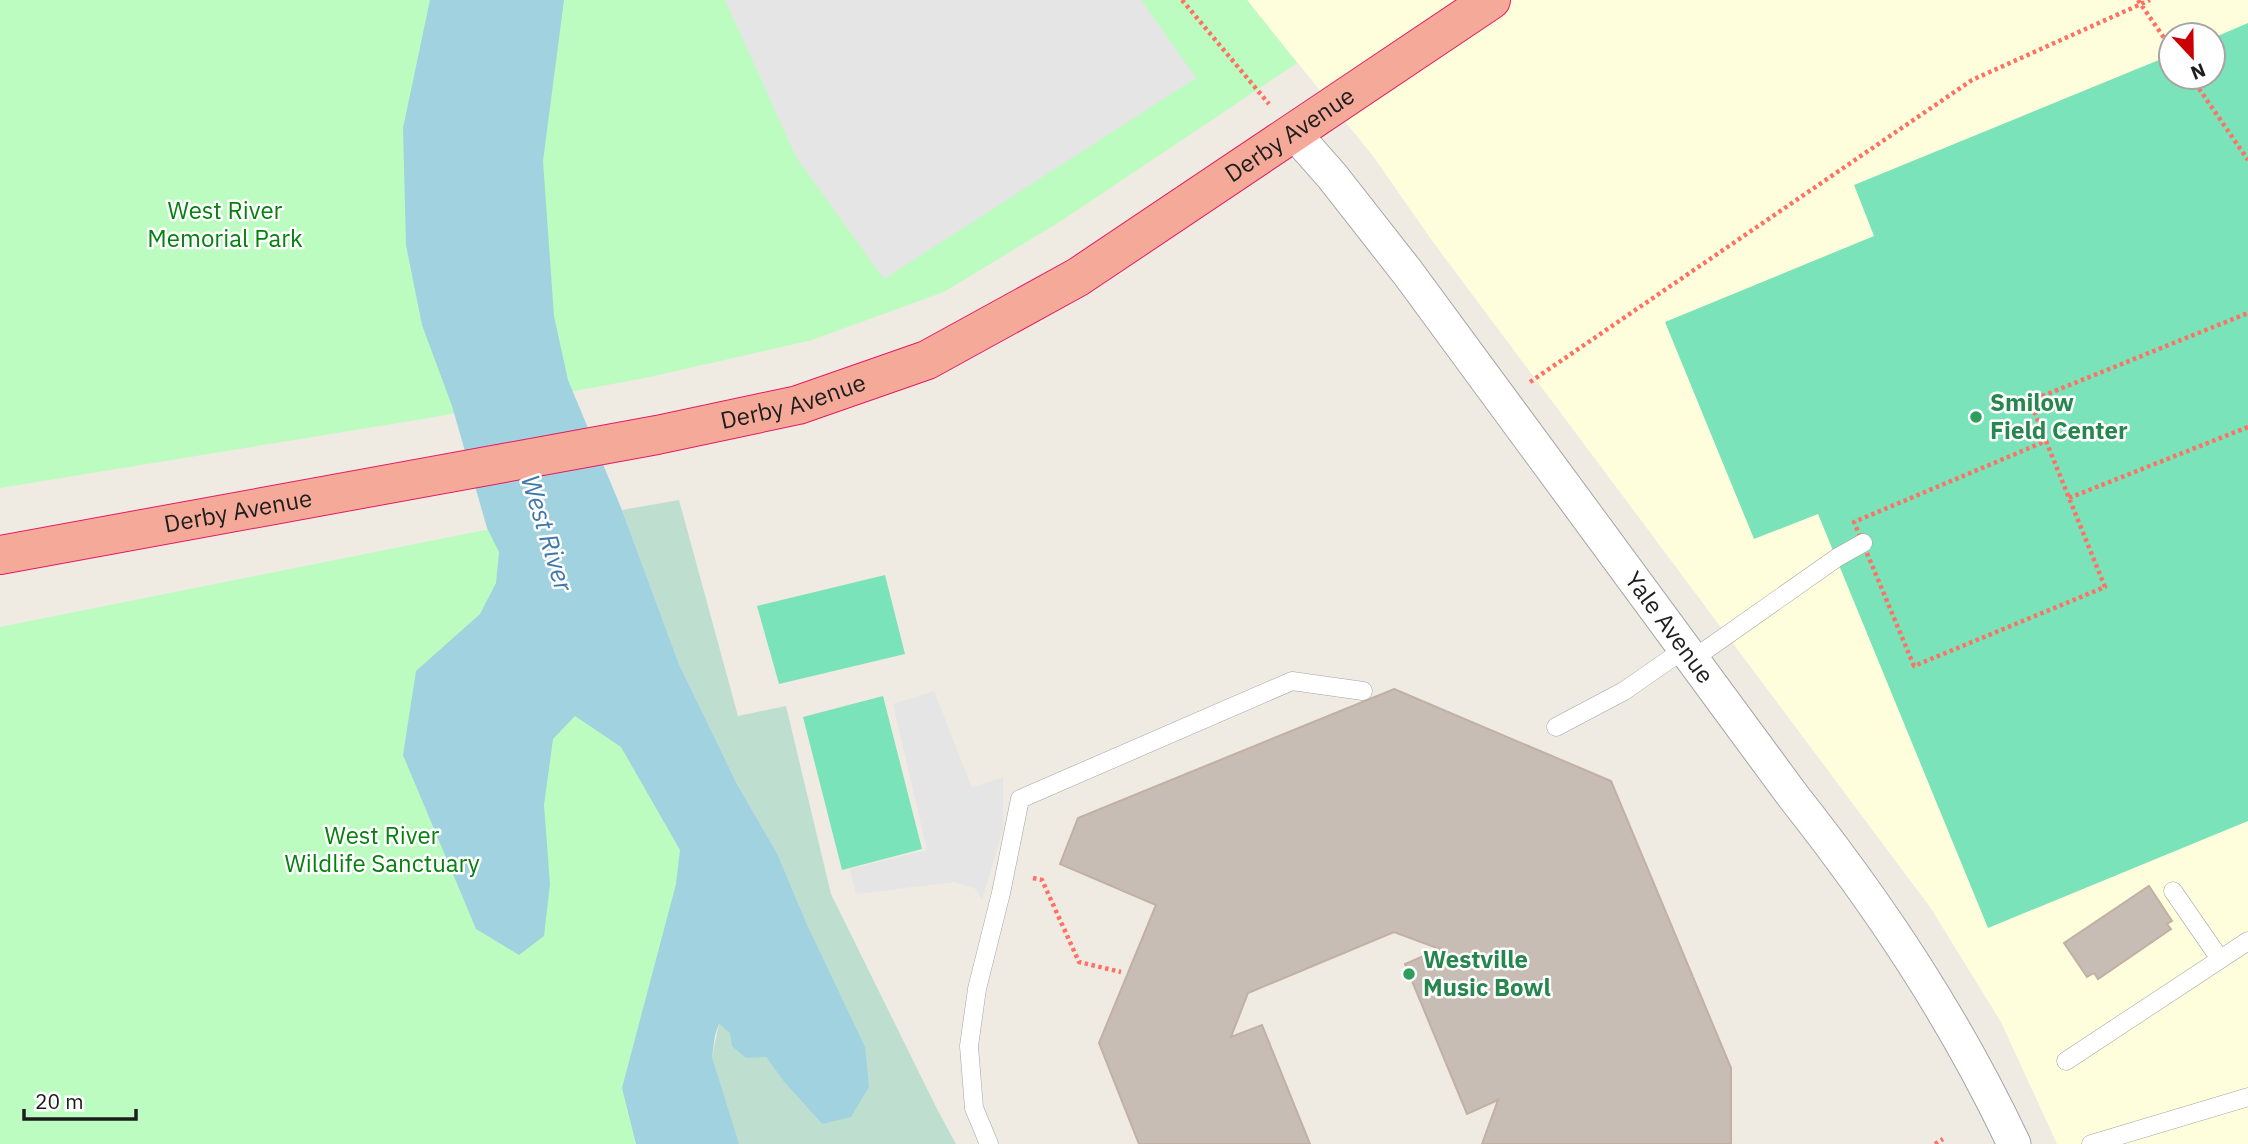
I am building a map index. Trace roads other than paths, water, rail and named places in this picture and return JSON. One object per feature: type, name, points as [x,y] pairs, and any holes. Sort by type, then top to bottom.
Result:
[{"type":"highway","name":"Derby Avenue","points":[[0,555],[657,435],[798,405],[927,360],[1077,277],[1491,0]]},
{"type":"street","name":"Yale Avenue","points":[[1294,133],[1332,176],[1408,273],[1793,796],[1852,870],[1950,1020],[2014,1144]]},
{"type":"lane","points":[[1556,727],[1690,654],[1863,543]]},
{"type":"lane","points":[[989,1144],[974,1108],[969,1046],[977,989],[1006,872],[1020,799],[1292,681],[1363,691]]},
{"type":"lane","points":[[2173,891],[2220,959]]},
{"type":"lane","points":[[2066,1061],[2248,941]]},
{"type":"lane","points":[[2091,1144],[2248,1097]]},
{"type":"water","name":"West River","points":[[430,0],[564,0],[543,161],[554,316],[568,380],[622,510],[679,664],[737,784],[777,853],[809,929],[865,1047],[869,1087],[851,1117],[822,1124],[784,1082],[766,1057],[746,1058],[732,1046],[730,1033],[719,1024],[712,1057],[739,1144],[636,1144],[622,1088],[676,884],[680,850],[621,747],[575,716],[553,739],[544,805],[550,884],[544,936],[519,955],[476,929],[403,755],[416,671],[480,614],[496,583],[499,552],[487,528],[452,406],[422,325],[406,245],[403,128]]},
{"type":"place","name":"Smilow Field Center","points":[[1976,417]]},
{"type":"place","name":"Westville Music Bowl","points":[[1409,974]]},
{"type":"park label","name":"West River Memorial Park","points":[[225,225]]},
{"type":"park label","name":"West River Wildlife Sanctuary","points":[[382,850]]}]
